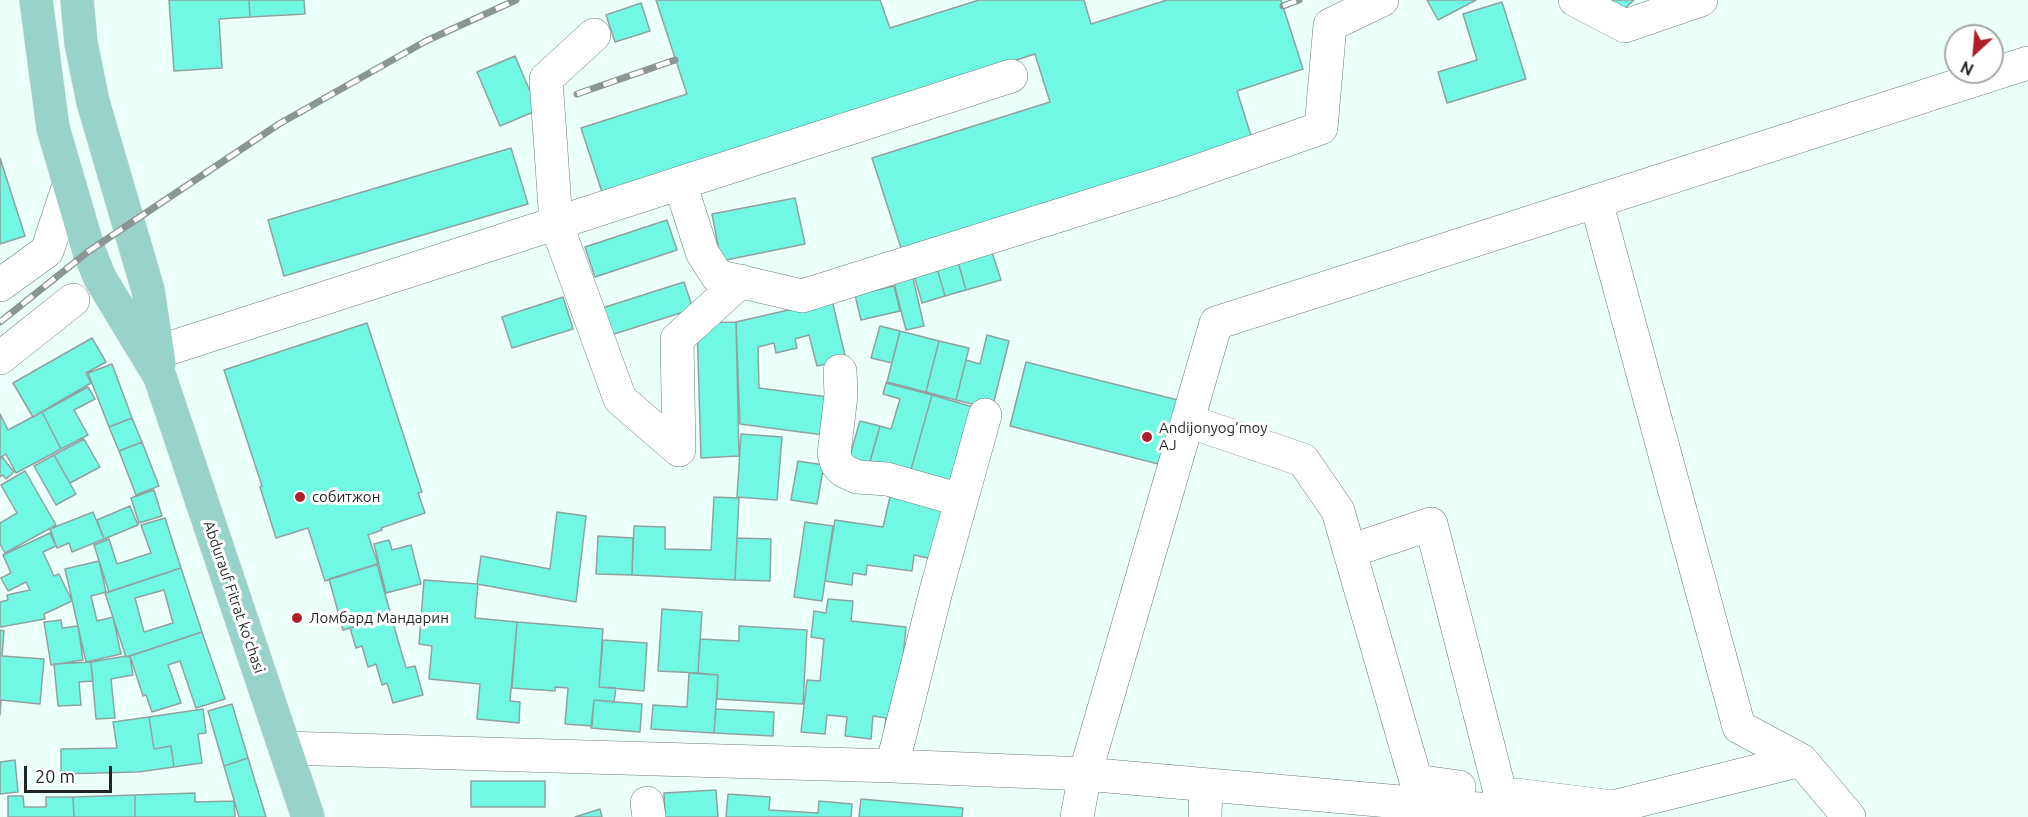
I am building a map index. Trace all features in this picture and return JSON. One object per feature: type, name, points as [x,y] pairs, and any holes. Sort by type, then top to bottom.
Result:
[{"type":"main road","name":"Abdurauf Fitrat koʻchasi","points":[[36,0],[53,128],[89,251],[100,278],[159,364]]},
{"type":"main road","name":"Abdurauf Fitrat koʻchasi","points":[[76,0],[81,43],[93,102],[148,290],[159,364],[308,817]]},
{"type":"street","points":[[680,183],[702,252],[717,276],[802,296],[1169,181],[1321,128],[1330,25],[1382,0]]},
{"type":"street","points":[[1575,0],[1625,26],[1701,0]]},
{"type":"street","points":[[594,35],[546,79],[556,223],[620,399],[679,450],[677,339],[741,281]]},
{"type":"street","points":[[1077,817],[1085,774],[1216,323],[2028,63]]},
{"type":"street","points":[[159,364],[556,223],[1011,76]]},
{"type":"street","points":[[0,285],[47,251],[69,185]]},
{"type":"street","points":[[1596,201],[1739,727],[1801,760],[1849,817]]},
{"type":"street","points":[[0,358],[73,300]]},
{"type":"street","points":[[840,371],[841,395],[834,454],[837,464],[844,471],[857,477],[887,478],[961,500]]},
{"type":"street","points":[[892,766],[985,415]]},
{"type":"street","points":[[1188,421],[1303,460],[1338,510],[1416,781],[1613,807],[1801,760]]},
{"type":"street","points":[[1350,551],[1431,524],[1500,792]]},
{"type":"street","points":[[285,748],[1085,774],[1535,814],[1544,817]]},
{"type":"street","points":[[1205,817],[1206,785]]},
{"type":"building","points":[[169,0],[249,0],[250,17],[219,19],[222,68],[174,71]]},
{"type":"building","points":[[249,0],[304,0],[305,14],[250,17]]},
{"type":"building","points":[[656,0],[880,0],[890,28],[979,0],[1084,0],[1091,24],[1167,0],[1281,0],[1303,69],[1237,91],[1254,145],[904,257],[872,158],[1050,102],[1035,54],[602,192],[581,128],[687,94]]},
{"type":"building","points":[[1427,0],[1476,0],[1438,20]]},
{"type":"building","points":[[1611,0],[1634,0],[1622,11]]},
{"type":"building","points":[[1502,2],[1526,79],[1447,103],[1438,72],[1477,60],[1463,14]]},
{"type":"building","points":[[641,3],[650,31],[615,42],[606,15]]},
{"type":"building","points":[[515,56],[538,110],[500,126],[477,72]]},
{"type":"building","points":[[511,148],[528,204],[284,276],[268,220]]},
{"type":"building","points":[[0,158],[25,236],[0,244]]},
{"type":"building","points":[[795,198],[805,244],[721,261],[712,214]]},
{"type":"building","points":[[667,220],[677,250],[595,277],[585,247]]},
{"type":"building","points":[[992,252],[1001,280],[966,290],[958,262]]},
{"type":"building","points":[[958,262],[966,290],[945,296],[937,268]]},
{"type":"building","points":[[937,268],[945,296],[922,303],[914,275]]},
{"type":"building","points":[[913,278],[924,326],[906,330],[894,283]]},
{"type":"building","points":[[684,282],[693,309],[608,336],[599,309]]},
{"type":"building","points":[[894,286],[900,311],[861,320],[855,295]]},
{"type":"building","points":[[563,297],[573,329],[512,348],[502,317]]},
{"type":"building","points":[[832,300],[846,360],[817,366],[809,335],[795,339],[797,348],[776,353],[774,343],[758,347],[759,388],[836,398],[831,436],[740,424],[736,322]]},
{"type":"building","points":[[736,322],[739,456],[701,458],[697,323]]},
{"type":"building","points":[[367,323],[422,492],[418,493],[425,513],[381,528],[382,530],[368,535],[378,564],[325,581],[308,528],[276,538],[260,487],[262,486],[224,370]]},
{"type":"building","points":[[880,326],[900,331],[892,363],[871,358]]},
{"type":"building","points":[[900,331],[939,341],[926,392],[887,382]]},
{"type":"building","points":[[987,335],[1009,341],[992,409],[956,400],[966,360],[980,364]]},
{"type":"building","points":[[92,338],[106,362],[86,373],[91,383],[33,417],[13,383]]},
{"type":"building","points":[[939,341],[969,348],[956,400],[926,392]]},
{"type":"building","points":[[1026,362],[1178,400],[1162,465],[1010,426]]},
{"type":"building","points":[[112,364],[132,418],[109,427],[88,373]]},
{"type":"building","points":[[886,383],[932,395],[908,480],[868,469],[880,426],[891,429],[900,399],[883,394]]},
{"type":"building","points":[[88,387],[95,399],[74,410],[88,435],[61,449],[42,412]]},
{"type":"building","points":[[932,395],[983,410],[959,494],[908,480]]},
{"type":"building","points":[[42,412],[61,449],[16,473],[6,454],[0,458],[0,414],[8,430]]},
{"type":"building","points":[[132,418],[142,442],[119,451],[109,427]]},
{"type":"building","points":[[860,421],[880,426],[866,475],[846,469]]},
{"type":"building","points":[[741,434],[782,437],[777,500],[737,497]]},
{"type":"building","points":[[84,439],[100,467],[70,483],[54,455]]},
{"type":"building","points":[[142,442],[159,486],[136,495],[119,451]]},
{"type":"building","points":[[54,455],[76,494],[56,505],[34,466]]},
{"type":"building","points":[[2,457],[14,472],[6,479],[3,475],[0,477]]},
{"type":"building","points":[[798,461],[824,465],[817,504],[791,500]]},
{"type":"building","points":[[25,471],[56,525],[5,553],[0,544],[0,523],[17,513],[1,485]]},
{"type":"building","points":[[892,488],[954,502],[941,561],[914,555],[912,571],[867,565],[866,575],[853,573],[852,585],[825,581],[835,520],[883,527]]},
{"type":"building","points":[[154,490],[162,516],[139,523],[131,498]]},
{"type":"building","points":[[714,497],[739,498],[735,580],[632,575],[634,526],[665,527],[665,549],[711,550]]},
{"type":"building","points":[[130,506],[138,525],[104,539],[97,520]]},
{"type":"building","points":[[93,512],[104,539],[72,552],[69,543],[57,548],[50,529]]},
{"type":"building","points":[[557,512],[586,516],[576,602],[477,584],[481,556],[550,569]]},
{"type":"building","points":[[165,518],[181,568],[109,592],[94,545],[109,539],[117,564],[151,553],[141,525]]},
{"type":"building","points":[[805,522],[833,526],[822,601],[794,597]]},
{"type":"building","points":[[50,533],[56,546],[43,552],[54,576],[59,574],[72,601],[44,614],[45,619],[0,627],[0,602],[8,600],[7,595],[30,590],[26,582],[8,591],[1,578],[11,573],[3,555]]},
{"type":"building","points":[[598,536],[633,538],[632,575],[596,574]]},
{"type":"building","points":[[737,538],[771,539],[770,581],[735,580]]},
{"type":"building","points":[[389,540],[392,550],[411,545],[421,584],[386,593],[374,544]]},
{"type":"building","points":[[99,561],[106,592],[91,596],[97,621],[113,617],[121,654],[86,662],[65,569]]},
{"type":"building","points":[[377,564],[391,616],[343,630],[329,579]]},
{"type":"building","points":[[181,568],[202,632],[126,657],[105,593]],"holes":[[[164,590],[173,623],[144,632],[135,598]]]},
{"type":"building","points":[[424,580],[478,584],[475,618],[517,622],[510,701],[520,702],[519,723],[477,719],[480,684],[429,679],[432,646],[419,644]]},
{"type":"building","points":[[828,599],[853,601],[851,621],[906,627],[895,741],[883,740],[886,718],[873,716],[871,739],[845,736],[847,717],[827,715],[825,734],[801,732],[807,680],[820,681],[824,639],[811,637],[814,611],[826,613]]},
{"type":"building","points":[[662,609],[702,612],[698,673],[658,671]]},
{"type":"building","points":[[391,616],[406,668],[415,666],[423,695],[393,703],[387,683],[382,685],[376,664],[368,667],[362,646],[356,648],[350,628]]},
{"type":"building","points":[[61,620],[62,628],[78,626],[83,660],[51,665],[44,622]]},
{"type":"building","points":[[517,622],[603,629],[599,687],[616,688],[614,702],[594,700],[592,726],[565,724],[568,688],[555,687],[555,691],[512,688]]},
{"type":"building","points":[[739,626],[807,630],[803,704],[717,699],[718,675],[698,673],[700,639],[739,641]]},
{"type":"building","points":[[0,630],[4,631],[2,656],[44,659],[40,704],[1,700],[0,715]]},
{"type":"building","points":[[202,632],[225,699],[196,708],[180,661],[168,665],[181,703],[152,712],[146,695],[143,696],[130,656]]},
{"type":"building","points":[[603,640],[647,643],[644,691],[599,687]]},
{"type":"building","points":[[130,657],[133,675],[111,679],[115,718],[96,719],[91,662]]},
{"type":"building","points":[[91,662],[93,681],[79,682],[81,705],[58,706],[54,664]]},
{"type":"building","points":[[689,673],[718,675],[714,733],[651,729],[653,705],[687,707]]},
{"type":"building","points":[[594,700],[642,704],[640,732],[591,728]]},
{"type":"building","points":[[232,704],[248,758],[224,766],[208,711]]},
{"type":"building","points":[[203,709],[206,733],[198,734],[202,763],[174,767],[171,746],[154,749],[149,717]]},
{"type":"building","points":[[716,709],[774,712],[773,736],[714,733]]},
{"type":"building","points":[[149,717],[154,749],[171,746],[174,767],[138,772],[61,774],[61,749],[117,748],[113,722]]},
{"type":"building","points":[[248,758],[266,817],[239,817],[224,766]]},
{"type":"building","points":[[15,760],[18,792],[0,794],[0,762]]},
{"type":"building","points":[[471,781],[545,781],[545,807],[471,807]]},
{"type":"building","points":[[716,790],[718,817],[665,817],[664,793]]},
{"type":"building","points":[[195,793],[195,802],[234,801],[235,817],[135,817],[135,795]]},
{"type":"building","points":[[728,794],[770,797],[769,810],[818,813],[819,801],[852,804],[851,817],[726,817]]},
{"type":"building","points":[[135,795],[135,817],[74,817],[73,797]]},
{"type":"building","points":[[8,796],[23,796],[24,807],[46,807],[46,797],[73,797],[74,817],[8,817]]},
{"type":"building","points":[[861,799],[963,808],[962,817],[859,817]]},
{"type":"building","points":[[600,809],[602,817],[575,817]]},
{"type":"railway","points":[[0,322],[89,251],[279,124],[426,41],[516,0]]},
{"type":"railway","points":[[1283,6],[1299,0]]},
{"type":"railway","points":[[577,94],[675,60]]},
{"type":"place","name":"Andijonyog’moy AJ","points":[[1147,437]]},
{"type":"place","name":"собитжон","points":[[300,497]]},
{"type":"place","name":"Ломбард Мандарин","points":[[297,618]]}]
